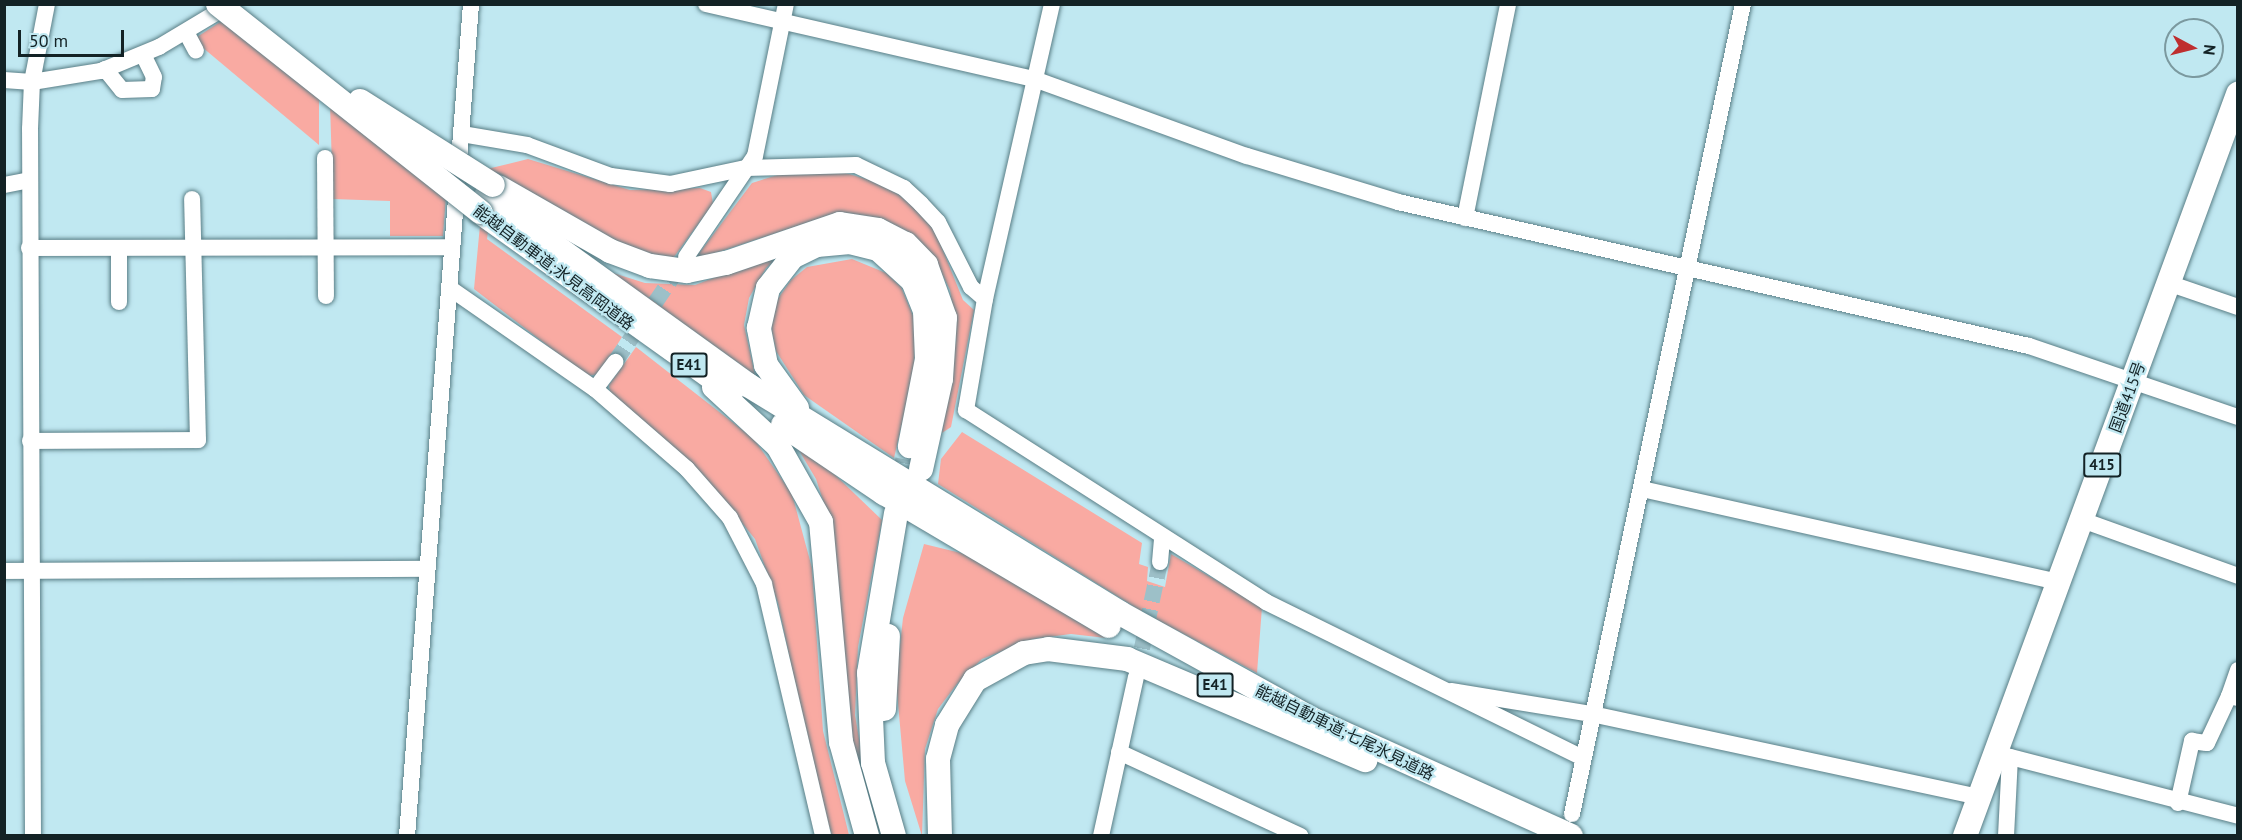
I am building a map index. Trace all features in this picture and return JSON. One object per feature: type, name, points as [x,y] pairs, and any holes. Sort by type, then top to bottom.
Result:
[{"type":"highway","name":"能越自動車道;氷見高岡道路","points":[[238,4],[360,102],[486,198],[677,358],[908,492]]},
{"type":"highway","name":"能越自動車道;氷見高岡道路","points":[[209,10],[486,198],[748,385],[822,431],[908,492]]},
{"type":"highway","name":"国道415号","points":[[1965,836],[1978,797],[2003,755],[2058,582],[2238,94]]},
{"type":"highway","points":[[486,198],[650,266],[687,271],[726,263],[840,224],[878,230],[906,244],[926,265],[945,318],[941,379],[908,492],[868,673],[873,763],[894,836]]},
{"type":"highway","points":[[822,431],[779,388],[766,365],[759,328],[768,288],[792,257],[817,245],[850,242],[878,249],[899,264],[925,311],[927,359],[888,639],[884,706],[889,763],[909,836]]},
{"type":"highway","points":[[677,358],[746,412],[778,446],[821,522],[841,742],[867,836]]},
{"type":"highway","name":"能越自動車道;七尾氷見道路","points":[[908,492],[1145,647],[1367,761],[1539,836]]},
{"type":"highway","name":"能越自動車道;七尾氷見道路","points":[[908,492],[1218,669],[1373,748],[1571,825]]},
{"type":"highway","points":[[940,836],[938,759],[947,724],[975,680],[1016,657],[1048,649],[1126,660],[1367,761]]},
{"type":"street","points":[[33,836],[28,571],[30,180],[32,82],[47,4]]},
{"type":"street","points":[[4,80],[32,82],[105,69],[143,54],[186,32],[209,10],[231,4]]},
{"type":"street","points":[[407,836],[427,569],[452,289],[452,247],[471,4]]},
{"type":"street","points":[[706,4],[1034,79],[1247,156],[1465,218],[1688,265],[2030,346],[2238,417]]},
{"type":"street","points":[[686,257],[755,156],[786,4]]},
{"type":"street","points":[[1052,4],[985,300],[966,410],[1162,538],[1266,602],[1583,758]]},
{"type":"street","points":[[1465,218],[1508,4]]},
{"type":"street","points":[[1571,825],[1592,714],[1642,489],[1743,4]]},
{"type":"street","points":[[186,32],[196,51]]},
{"type":"street","points":[[105,69],[122,90],[152,89],[154,77],[143,54]]},
{"type":"street","points":[[462,134],[527,145],[637,180],[670,184],[746,168],[828,162],[879,174],[903,188],[938,222],[971,287],[985,300]]},
{"type":"street","points":[[326,158],[326,296]]},
{"type":"street","points":[[4,185],[30,180]]},
{"type":"street","points":[[30,441],[198,440],[192,199]]},
{"type":"street","points":[[29,248],[452,247]]},
{"type":"street","points":[[119,248],[120,302]]},
{"type":"street","points":[[2168,284],[2238,307]]},
{"type":"street","points":[[452,289],[596,389],[687,469],[733,524],[764,584],[823,836]]},
{"type":"street","points":[[596,389],[615,362]]},
{"type":"street","points":[[1642,489],[2058,582]]},
{"type":"street","points":[[2082,520],[2238,576]]},
{"type":"street","points":[[1160,562],[1162,538]]},
{"type":"street","points":[[4,571],[427,569]]},
{"type":"street","points":[[2178,803],[2192,741],[2207,743],[2233,697],[2238,670]]},
{"type":"street","points":[[1101,836],[1136,677]]},
{"type":"street","points":[[1447,691],[1466,689],[1592,714],[1978,797]]},
{"type":"street","points":[[1119,752],[1300,836]]},
{"type":"street","points":[[2006,836],[2003,755],[2178,803],[2238,816]]},
{"type":"shaded area","points":[[223,20],[319,95],[319,145],[202,47],[197,37]]},
{"type":"shaded area","points":[[330,104],[446,197],[443,236],[390,236],[390,201],[333,199]]},
{"type":"shaded area","points":[[528,159],[630,190],[700,188],[711,192],[713,204],[671,261],[645,258],[487,169]]},
{"type":"shaded area","points":[[787,172],[842,172],[887,185],[922,213],[936,233],[963,300],[974,310],[951,427],[942,433],[956,338],[950,290],[938,266],[831,215],[694,260],[752,183]]},
{"type":"shaded area","points":[[480,225],[488,232],[487,239],[622,337],[599,374],[587,376],[474,289]]},
{"type":"shaded area","points":[[786,250],[766,268],[749,298],[744,325],[755,375],[610,272],[645,283],[695,285]]},
{"type":"shaded area","points":[[852,259],[886,273],[901,287],[916,323],[914,372],[894,458],[804,395],[776,351],[771,327],[777,300],[791,280],[807,267]]},
{"type":"shaded area","points":[[636,347],[754,439],[792,494],[812,568],[823,731],[849,835],[832,835],[820,802],[778,603],[755,539],[704,476],[611,397],[609,385]]},
{"type":"shaded area","points":[[962,432],[1142,543],[1139,564],[1148,567],[1147,581],[1165,587],[1171,554],[1262,607],[1257,673],[1144,613],[938,484],[941,459]]},
{"type":"shaded area","points":[[797,447],[830,470],[882,520],[858,647],[855,715],[875,834],[851,738],[831,525],[816,479]]},
{"type":"shaded area","points":[[924,544],[965,554],[1106,638],[1071,634],[1033,639],[982,659],[957,684],[938,709],[925,749],[922,836],[905,781],[896,681],[903,618]]},
{"type":"tunnel","points":[[615,362],[682,263]]},
{"type":"tunnel","points":[[899,499],[907,460]]},
{"type":"tunnel","points":[[1137,672],[1160,562]]}]
